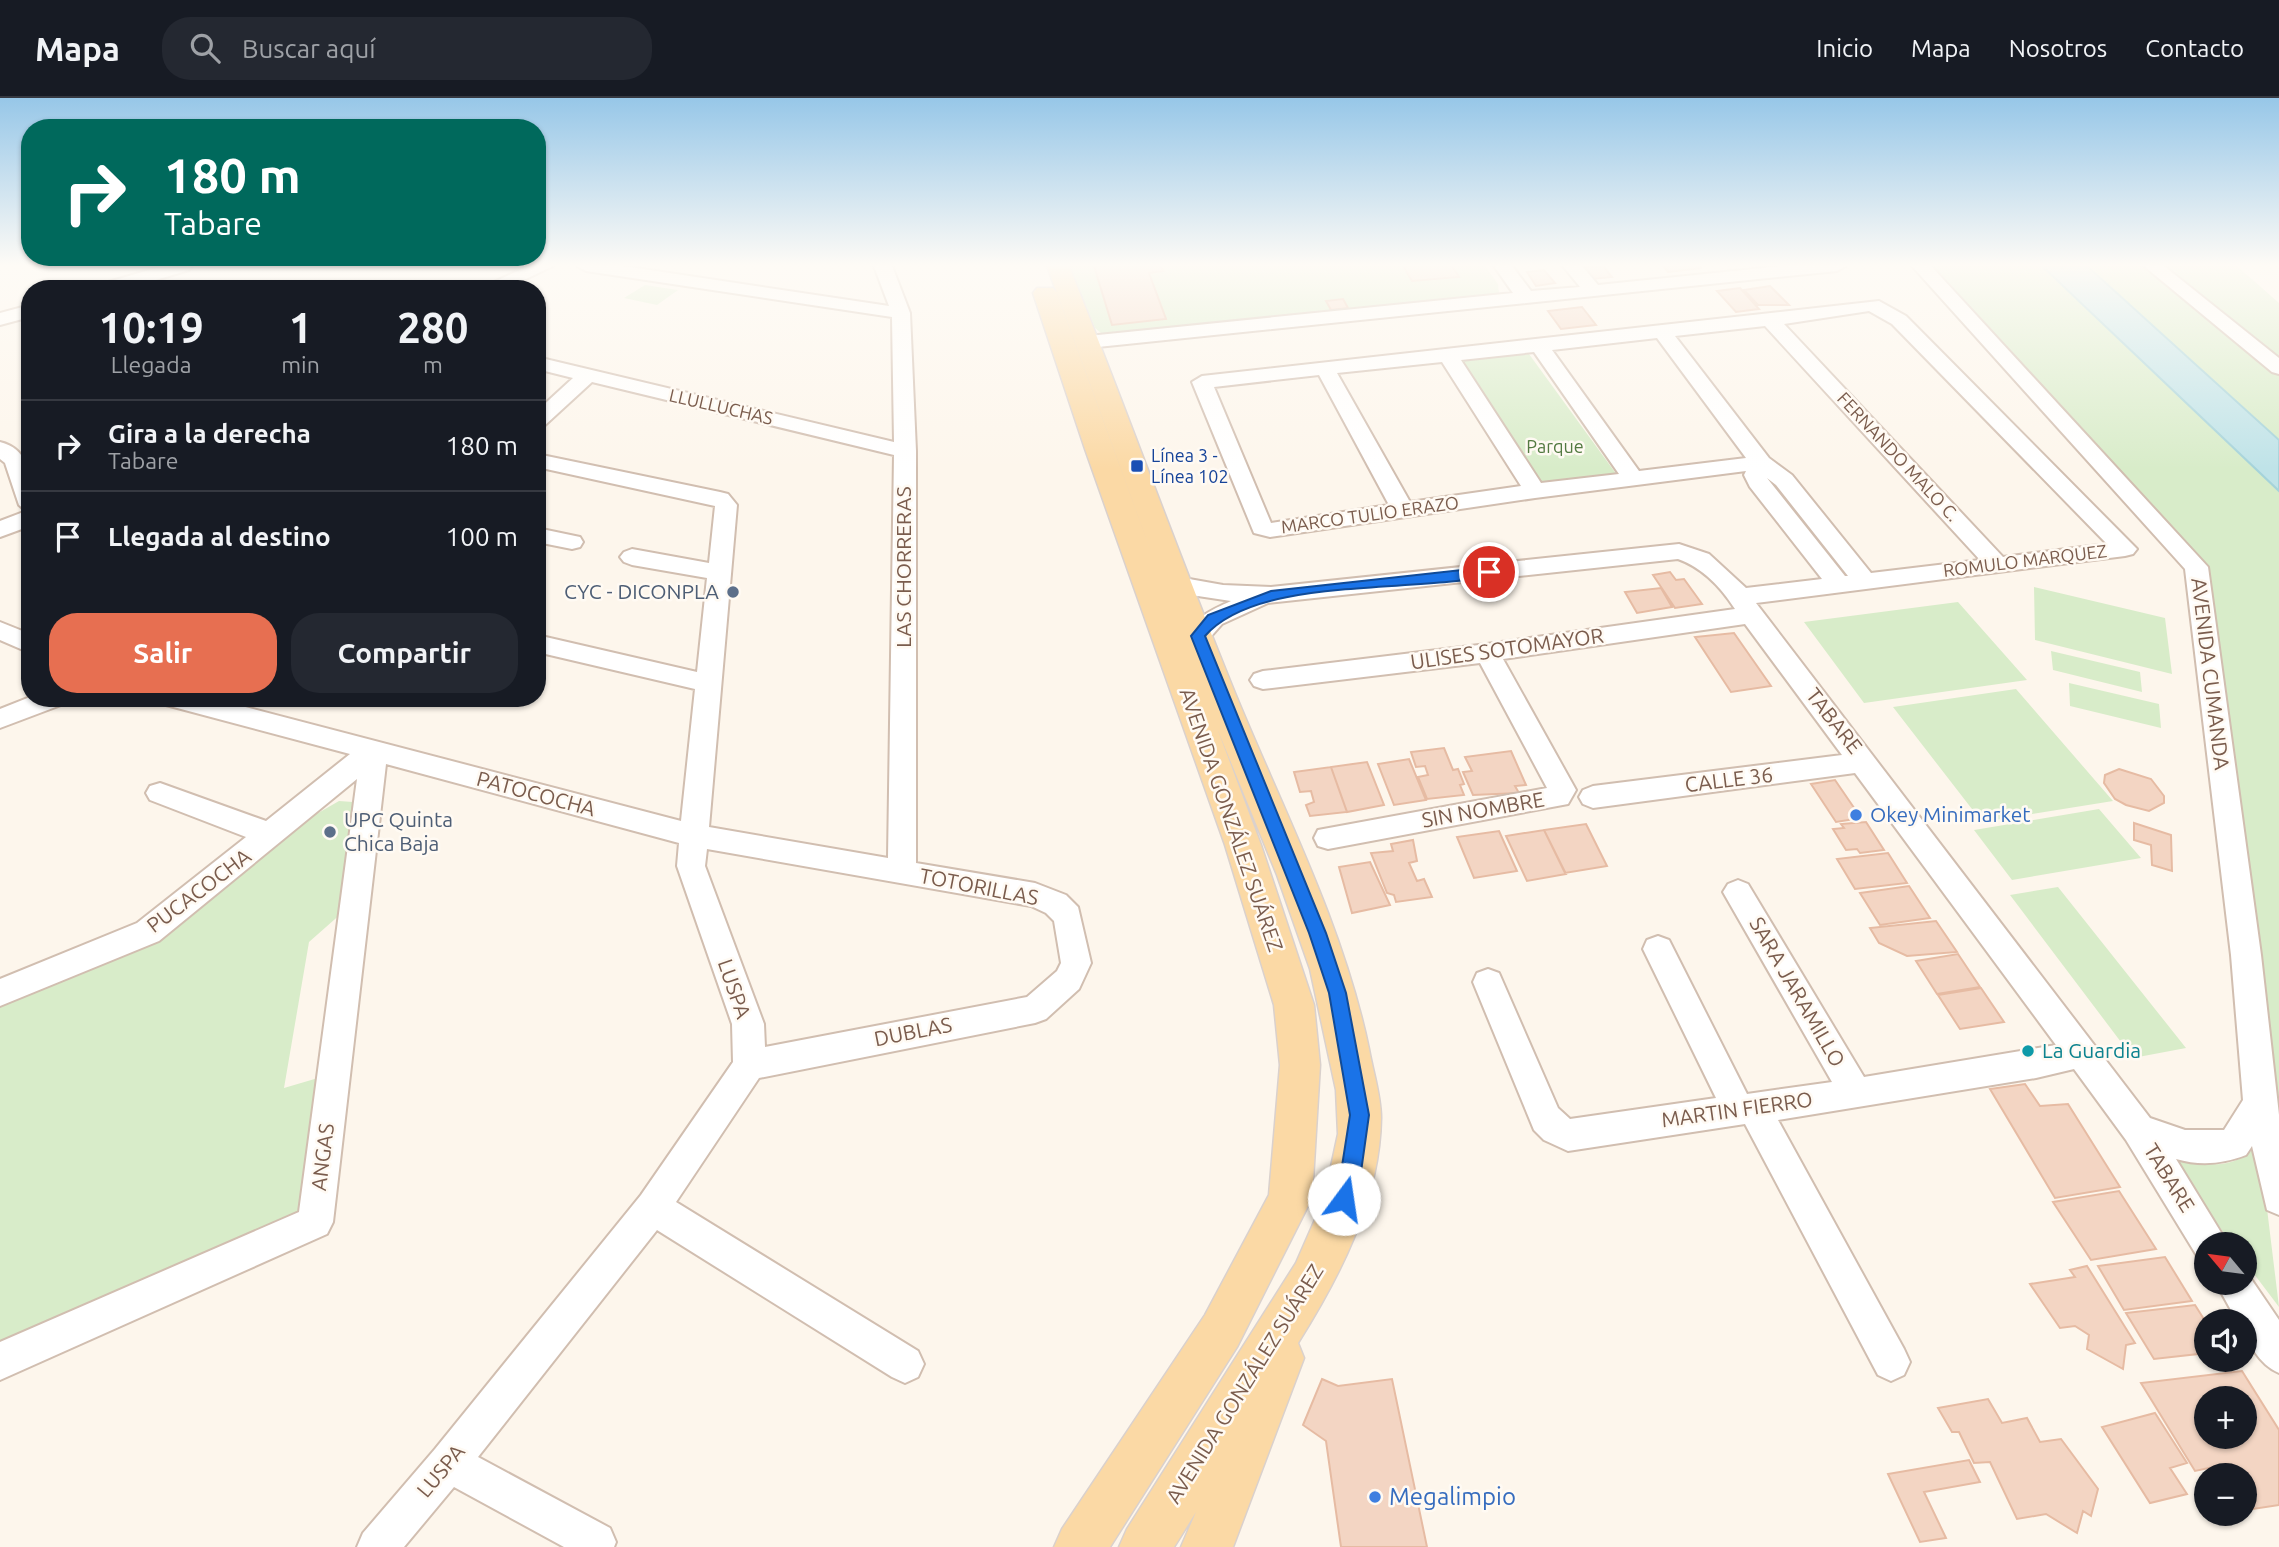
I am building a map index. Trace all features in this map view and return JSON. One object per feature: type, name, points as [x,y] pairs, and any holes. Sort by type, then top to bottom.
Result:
[{"type":"main road","name":"AVENIDA GONZÁLEZ SUÁREZ","points":[[1059,334],[1098,449],[1243,845],[1294,1006],[1300,1065],[1290,1198],[1221,1331],[1080,1547]]},
{"type":"main road","name":"AVENIDA GONZÁLEZ SUÁREZ","points":[[1085,334],[1178,585],[1318,933],[1337,993],[1350,1050],[1360,1115],[1352,1169],[1328,1248],[1312,1279],[1145,1547]]},
{"type":"main road","points":[[1207,1547],[1312,1279]]},
{"type":"street","name":"LAS CHORRERAS","points":[[902,334],[905,451],[902,872]]},
{"type":"street","points":[[1088,342],[1171,334]]},
{"type":"street","name":"MARCO TULIO ERAZO","points":[[1648,334],[1202,382],[1262,528],[1270,530],[1535,491],[1761,463]]},
{"type":"street","points":[[1663,334],[1761,463],[1784,480],[1866,583]]},
{"type":"street","name":"FERNANDO MALO C.","points":[[1783,334],[1997,564]]},
{"type":"street","name":"ROMULO MARQUEZ","points":[[1746,606],[1840,586],[2125,549],[1912,334]]},
{"type":"street","name":"AVENIDA CUMANDA","points":[[1983,334],[2196,567],[2246,955],[2260,1103],[2279,1198]]},
{"type":"street","points":[[2237,334],[2279,368]]},
{"type":"street","points":[[1540,346],[1634,480]]},
{"type":"street","points":[[1447,355],[1535,491]]},
{"type":"street","name":"LLULLUCHAS","points":[[546,365],[905,451]]},
{"type":"street","points":[[1324,368],[1403,510]]},
{"type":"street","points":[[546,414],[588,375]]},
{"type":"street","points":[[0,448],[15,460],[21,478]]},
{"type":"street","name":"LUSPA","points":[[377,1547],[449,1463],[653,1207],[748,1065],[748,1024],[691,866],[706,683],[726,505],[720,499],[546,462]]},
{"type":"street","points":[[1761,463],[1755,475],[1758,482],[1840,586]]},
{"type":"street","points":[[0,530],[21,521]]},
{"type":"street","points":[[546,537],[572,541]]},
{"type":"street","name":"TABARE","points":[[1178,585],[1223,593],[1271,595],[1679,551],[1699,556],[1746,606],[1865,762],[2078,1054],[2137,1129],[2202,1232]]},
{"type":"street","points":[[632,557],[718,572]]},
{"type":"street","name":"TABARE","points":[[1198,636],[1213,618],[1271,595]]},
{"type":"street","name":"ULISES SOTOMAYOR","points":[[1263,680],[1487,653],[1746,606]]},
{"type":"street","points":[[0,630],[21,640]]},
{"type":"street","points":[[546,645],[706,683]]},
{"type":"street","name":"SIN NOMBRE","points":[[1328,838],[1558,797],[1562,790],[1487,653]]},
{"type":"street","points":[[0,719],[30,707]]},
{"type":"street","name":"PATOCOCHA","points":[[209,707],[692,835],[902,872]]},
{"type":"street","name":"PUCACOCHA","points":[[0,993],[148,932],[272,835],[374,750]]},
{"type":"street","name":"ANGAS","points":[[0,1361],[315,1222],[374,750]]},
{"type":"street","name":"CALLE 36","points":[[1592,797],[1865,762]]},
{"type":"street","points":[[160,793],[272,835]]},
{"type":"street","name":"TOTORILLAS","points":[[902,872],[1035,895],[1056,904],[1068,916],[1076,963],[1068,980]]},
{"type":"street","name":"SARA JARAMILLO","points":[[1738,892],[1856,1093]]},
{"type":"street","points":[[1658,949],[1891,1362]]},
{"type":"street","name":"DUBLAS","points":[[748,1065],[1035,1009],[1068,980]]},
{"type":"street","name":"MARTIN FIERRO","points":[[1488,982],[1546,1119],[1556,1129],[1568,1135],[1856,1093],[2036,1064],[2078,1054]]},
{"type":"street","points":[[2137,1129],[2173,1143],[2208,1151],[2234,1144],[2260,1103]]},
{"type":"street","points":[[653,1207],[732,1259],[905,1364]]},
{"type":"street","points":[[2242,1295],[2279,1354]]},
{"type":"street","points":[[449,1463],[596,1542]]},
{"type":"green space","points":[[1980,334],[2113,334],[2279,491],[2279,1168],[2200,585]]},
{"type":"green space","points":[[2162,334],[2279,334],[2279,440]]},
{"type":"green space","name":"Parque","points":[[1529,354],[1617,475],[1539,484],[1461,361]]},
{"type":"green space","points":[[2034,587],[2165,618],[2172,674],[2035,640]]},
{"type":"green space","points":[[1958,602],[2027,680],[1864,703],[1804,622]]},
{"type":"green space","points":[[2051,651],[2140,672],[2142,692],[2053,670]]},
{"type":"green space","points":[[2069,683],[2159,704],[2161,728],[2070,706]]},
{"type":"green space","points":[[2016,689],[2113,801],[1982,822],[1893,707]]},
{"type":"green space","points":[[339,801],[353,802],[357,808],[343,912],[309,942],[284,1088],[318,1078],[301,1209],[294,1216],[0,1346],[0,1003],[150,942],[306,820]]},
{"type":"green space","points":[[2099,809],[2141,858],[2012,880],[1974,830]]},
{"type":"green space","points":[[2058,887],[2186,1048],[2133,1058],[2010,895]]},
{"type":"green space","points":[[2259,1143],[2279,1307],[2258,1279],[2258,1232],[2223,1232],[2163,1150],[2202,1163],[2214,1164],[2237,1160]]},
{"type":"water","points":[[2113,334],[2162,334],[2279,440],[2279,491]]},
{"type":"building","points":[[1670,572],[1676,580],[1684,579],[1702,604],[1675,608],[1653,575]]},
{"type":"building","points":[[1661,588],[1672,607],[1637,613],[1625,592]]},
{"type":"building","points":[[1734,633],[1771,686],[1731,692],[1695,637]]},
{"type":"building","points":[[1444,748],[1453,770],[1458,769],[1464,784],[1460,785],[1464,795],[1427,799],[1418,777],[1428,775],[1425,766],[1416,767],[1411,752]]},
{"type":"building","points":[[1511,751],[1526,785],[1515,786],[1519,793],[1473,795],[1463,772],[1472,771],[1465,757]]},
{"type":"building","points":[[1409,759],[1426,800],[1394,805],[1378,764]]},
{"type":"building","points":[[1367,762],[1384,805],[1347,812],[1331,767]]},
{"type":"building","points":[[1331,767],[1347,812],[1310,816],[1306,805],[1314,802],[1311,791],[1300,792],[1294,772]]},
{"type":"building","points":[[2119,769],[2151,779],[2164,796],[2164,803],[2149,811],[2115,799],[2104,783],[2105,775]]},
{"type":"building","points":[[1835,780],[1861,818],[1836,822],[1811,784]]},
{"type":"building","points":[[1866,822],[1884,850],[1860,853],[1857,849],[1846,850],[1833,829],[1844,828],[1841,824]]},
{"type":"building","points":[[2134,823],[2171,835],[2172,871],[2152,865],[2151,845],[2134,840]]},
{"type":"building","points":[[1586,824],[1607,866],[1565,873],[1544,830]]},
{"type":"building","points":[[1544,830],[1566,874],[1527,881],[1506,836]]},
{"type":"building","points":[[1499,831],[1517,871],[1474,878],[1457,837]]},
{"type":"building","points":[[1413,840],[1417,861],[1409,863],[1417,881],[1424,879],[1432,897],[1396,902],[1394,895],[1387,893],[1371,853],[1393,851],[1391,844]]},
{"type":"building","points":[[1888,853],[1907,883],[1855,889],[1837,859]]},
{"type":"building","points":[[1370,862],[1390,905],[1352,913],[1339,867]]},
{"type":"building","points":[[1909,886],[1930,918],[1880,925],[1860,893]]},
{"type":"building","points":[[1936,921],[1957,952],[1907,956],[1879,943],[1870,928]]},
{"type":"building","points":[[1958,954],[1980,987],[1937,994],[1916,961]]},
{"type":"building","points":[[1981,988],[2004,1022],[1960,1029],[1938,995]]},
{"type":"building","points":[[2025,1084],[2040,1106],[2068,1104],[2120,1187],[2055,1198],[1990,1089]]},
{"type":"building","points":[[2119,1191],[2156,1249],[2091,1260],[2053,1202]]},
{"type":"building","points":[[2165,1257],[2192,1301],[2124,1310],[2098,1266]]},
{"type":"building","points":[[2087,1266],[2135,1343],[2126,1345],[2123,1369],[2087,1349],[2089,1335],[2075,1326],[2060,1328],[2030,1284],[2075,1277],[2070,1270]]},
{"type":"building","points":[[2195,1305],[2198,1309],[2194,1309],[2194,1354],[2154,1359],[2126,1313]]},
{"type":"building","points":[[2243,1372],[2251,1386],[2194,1386],[2194,1449],[2257,1449],[2257,1395],[2279,1430],[2279,1505],[2257,1508],[2257,1463],[2194,1463],[2194,1469],[2141,1383]]},
{"type":"building","name":"Megalimpio","points":[[1322,1379],[1338,1386],[1392,1379],[1427,1547],[1341,1547],[1326,1441],[1303,1425]]},
{"type":"building","points":[[1988,1399],[2002,1423],[2027,1418],[2040,1442],[2061,1439],[2098,1489],[2091,1516],[2083,1511],[2077,1533],[2046,1514],[2017,1519],[1990,1462],[1974,1463],[1959,1432],[1952,1432],[1938,1408]]},
{"type":"building","points":[[2155,1413],[2187,1463],[2170,1468],[2187,1494],[2150,1503],[2102,1427]]},
{"type":"building","points":[[1969,1460],[1980,1482],[1924,1492],[1946,1538],[1920,1542],[1888,1474]]},
{"type":"place","name":"Línea 3 - Línea 102","points":[[1137,466]]},
{"type":"place","name":"CYC - DICONPLA","points":[[733,592]]},
{"type":"place","name":"Okey Minimarket","points":[[1856,815]]},
{"type":"place","name":"UPC Quinta Chica Baja","points":[[330,832]]},
{"type":"place","name":"La Guardia","points":[[2028,1051]]},
{"type":"place","name":"Megalimpio","points":[[1375,1497]]},
{"type":"route","points":[[1344,1199],[1350,1179],[1360,1115],[1350,1050],[1337,993],[1318,933],[1198,636],[1213,618],[1271,595],[1489,572]]}]
